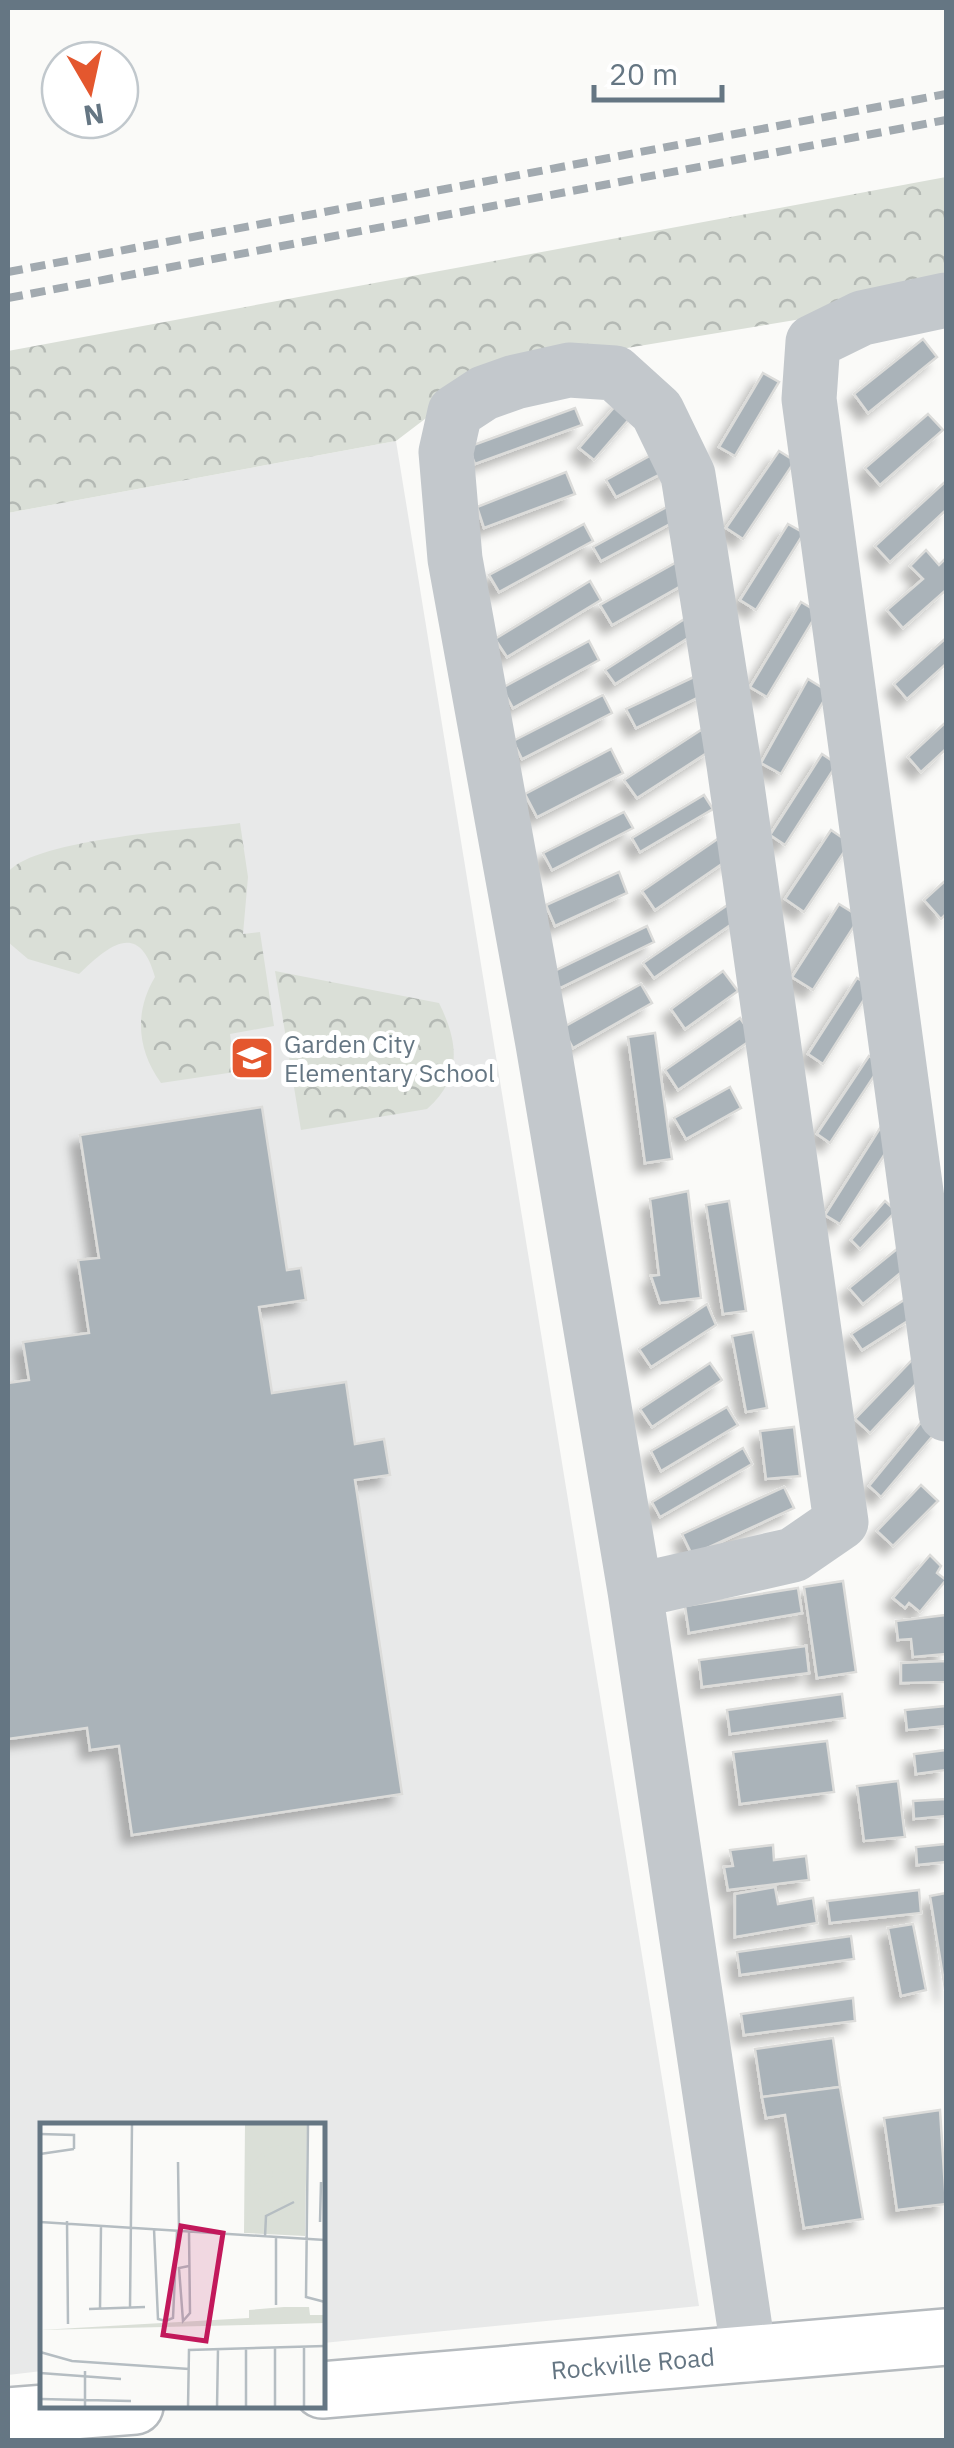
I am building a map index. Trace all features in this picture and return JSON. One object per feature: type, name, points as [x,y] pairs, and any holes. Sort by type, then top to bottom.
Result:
[{"type":"main road","name":"Rockville Road","points":[[325,2390],[946,2338]]},
{"type":"main road","points":[[8,2416],[110,2408]]},
{"type":"street","points":[[946,300],[862,318],[812,342],[810,399],[946,1414]]},
{"type":"street","points":[[635,1591],[793,1555],[841,1522],[734,765],[688,475],[657,411],[616,373],[569,370],[484,393],[456,412],[446,452],[454,559],[544,1044],[635,1591],[749,2355]]},
{"type":"shaded area","name":"Garden City Elementary School","points":[[396,441],[699,2306],[325,2343],[325,2123],[40,2123],[40,2371],[8,2375],[8,513]]},
{"type":"green space","points":[[946,177],[946,295],[488,371],[396,441],[8,513],[8,351]]},
{"type":"green space","points":[[240,823],[248,877],[243,934],[260,932],[274,1026],[230,1034],[235,1072],[161,1083],[147,1057],[141,1031],[144,1004],[155,977],[148,959],[132,943],[122,943],[101,954],[79,974],[28,959],[8,942],[8,872],[24,860],[81,843]]},
{"type":"green space","points":[[275,971],[439,1003],[450,1032],[454,1059],[438,1097],[427,1109],[301,1130]]},
{"type":"building","points":[[923,339],[937,357],[868,413],[854,394]]},
{"type":"building","points":[[763,373],[779,382],[735,456],[719,447]]},
{"type":"building","points":[[623,397],[637,410],[594,460],[579,448]]},
{"type":"building","points":[[575,408],[582,425],[475,464],[468,447]]},
{"type":"building","points":[[928,414],[943,430],[880,485],[865,468]]},
{"type":"building","points":[[664,448],[674,467],[616,497],[606,480]]},
{"type":"building","points":[[779,451],[795,461],[743,539],[726,528]]},
{"type":"building","points":[[566,472],[575,494],[484,528],[477,507]]},
{"type":"building","points":[[946,481],[946,510],[890,562],[875,546]]},
{"type":"building","points":[[676,502],[683,517],[601,561],[593,547]]},
{"type":"building","points":[[584,524],[593,541],[499,592],[489,575]]},
{"type":"building","points":[[788,524],[804,533],[756,610],[740,600]]},
{"type":"building","points":[[926,550],[939,565],[946,558],[946,590],[903,628],[887,610],[923,579],[910,566]]},
{"type":"building","points":[[684,558],[695,578],[612,625],[600,605]]},
{"type":"building","points":[[590,581],[601,600],[507,657],[495,639]]},
{"type":"building","points":[[801,602],[818,612],[767,697],[750,687]]},
{"type":"building","points":[[686,618],[696,633],[615,684],[605,670]]},
{"type":"building","points":[[946,638],[946,664],[907,699],[894,684]]},
{"type":"building","points":[[589,641],[599,660],[513,708],[502,688]]},
{"type":"building","points":[[698,675],[707,693],[636,728],[626,709]]},
{"type":"building","points":[[808,679],[829,692],[781,774],[761,763]]},
{"type":"building","points":[[603,695],[612,713],[522,759],[513,741]]},
{"type":"building","points":[[946,722],[946,749],[921,772],[908,757]]},
{"type":"building","points":[[701,730],[713,749],[637,798],[624,780]]},
{"type":"building","points":[[611,749],[623,773],[537,817],[525,794]]},
{"type":"building","points":[[822,754],[837,764],[785,845],[770,835]]},
{"type":"building","points":[[704,795],[713,809],[640,852],[632,838]]},
{"type":"building","points":[[624,812],[633,828],[552,870],[543,853]]},
{"type":"building","points":[[831,830],[850,843],[804,912],[785,899]]},
{"type":"building","points":[[719,838],[732,857],[655,910],[642,891]]},
{"type":"building","points":[[619,872],[627,893],[555,926],[546,905]]},
{"type":"building","points":[[946,880],[946,914],[941,919],[924,900]]},
{"type":"building","points":[[729,904],[739,919],[654,978],[643,963]]},
{"type":"building","points":[[839,904],[860,917],[813,990],[792,977]]},
{"type":"building","points":[[647,926],[654,942],[560,988],[552,972]]},
{"type":"building","points":[[723,971],[738,991],[685,1029],[671,1009]]},
{"type":"building","points":[[857,978],[872,987],[823,1064],[808,1054]]},
{"type":"building","points":[[641,984],[652,1003],[573,1048],[562,1028]]},
{"type":"building","points":[[740,1018],[754,1038],[678,1090],[665,1070]]},
{"type":"building","points":[[655,1033],[672,1159],[645,1163],[628,1037]]},
{"type":"building","points":[[869,1056],[882,1064],[830,1143],[817,1134]]},
{"type":"building","points":[[730,1087],[741,1108],[686,1139],[674,1118]]},
{"type":"building","name":"Garden City Elementary School","points":[[262,1107],[287,1270],[301,1268],[306,1300],[259,1307],[272,1393],[346,1382],[355,1444],[384,1439],[390,1475],[355,1480],[402,1794],[132,1835],[119,1746],[90,1750],[87,1728],[8,1739],[8,1383],[29,1380],[23,1342],[89,1333],[78,1260],[99,1258],[80,1135]]},
{"type":"building","points":[[882,1125],[897,1135],[840,1224],[825,1215]]},
{"type":"building","points":[[688,1191],[701,1298],[660,1303],[651,1276],[659,1275],[650,1199]]},
{"type":"building","points":[[729,1201],[746,1311],[723,1314],[706,1205]]},
{"type":"building","points":[[885,1201],[896,1211],[860,1249],[851,1240]]},
{"type":"building","points":[[897,1249],[910,1265],[863,1304],[849,1288]]},
{"type":"building","points":[[904,1300],[914,1317],[862,1350],[851,1334]]},
{"type":"building","points":[[707,1304],[716,1325],[651,1367],[639,1349]]},
{"type":"building","points":[[753,1332],[767,1408],[746,1412],[732,1336]]},
{"type":"building","points":[[912,1360],[926,1373],[870,1433],[855,1419]]},
{"type":"building","points":[[710,1363],[722,1380],[652,1427],[640,1409]]},
{"type":"building","points":[[727,1407],[738,1425],[661,1471],[651,1451]]},
{"type":"building","points":[[923,1420],[936,1432],[881,1497],[869,1486]]},
{"type":"building","points":[[794,1427],[800,1476],[766,1479],[760,1431]]},
{"type":"building","points":[[743,1448],[752,1464],[660,1517],[652,1502]]},
{"type":"building","points":[[921,1485],[938,1501],[893,1546],[877,1531]]},
{"type":"building","points":[[784,1487],[794,1508],[692,1555],[682,1534]]},
{"type":"building","points":[[930,1555],[941,1566],[937,1573],[946,1580],[920,1612],[909,1603],[905,1608],[893,1598]]},
{"type":"building","points":[[843,1581],[856,1672],[817,1678],[804,1587]]},
{"type":"building","points":[[798,1588],[802,1613],[689,1633],[685,1606]]},
{"type":"building","points":[[946,1615],[946,1654],[913,1657],[911,1639],[898,1640],[896,1621]]},
{"type":"building","points":[[806,1646],[809,1673],[702,1687],[699,1660]]},
{"type":"building","points":[[946,1661],[946,1682],[901,1683],[901,1663]]},
{"type":"building","points":[[842,1694],[845,1718],[730,1734],[727,1710]]},
{"type":"building","points":[[946,1706],[946,1726],[907,1730],[905,1710]]},
{"type":"building","points":[[827,1741],[834,1792],[740,1804],[733,1752]]},
{"type":"building","points":[[946,1750],[946,1770],[916,1774],[914,1754]]},
{"type":"building","points":[[898,1781],[905,1837],[864,1841],[857,1786]]},
{"type":"building","points":[[946,1799],[946,1816],[914,1819],[913,1801]]},
{"type":"building","points":[[946,1844],[946,1862],[917,1865],[916,1847]]},
{"type":"building","points":[[773,1845],[774,1860],[806,1856],[809,1880],[728,1890],[724,1867],[733,1866],[730,1850]]},
{"type":"building","points":[[775,1887],[778,1904],[813,1898],[817,1923],[735,1937],[735,1894]]},
{"type":"building","points":[[919,1890],[921,1913],[830,1923],[827,1901]]},
{"type":"building","points":[[946,1893],[946,1995],[930,1896]]},
{"type":"building","points":[[913,1924],[926,1990],[901,1996],[888,1928]]},
{"type":"building","points":[[851,1936],[854,1959],[740,1975],[737,1952]]},
{"type":"building","points":[[853,1998],[855,2021],[744,2035],[741,2014]]},
{"type":"building","points":[[833,2038],[840,2087],[762,2097],[755,2049]]},
{"type":"building","points":[[840,2087],[863,2219],[804,2228],[785,2115],[766,2118],[762,2097]]},
{"type":"building","points":[[940,2110],[946,2204],[897,2210],[884,2118]]},
{"type":"railway","points":[[8,272],[946,94]]},
{"type":"railway","points":[[8,298],[946,120]]},
{"type":"place","name":"Garden City Elementary School","points":[[252,1058]]}]
